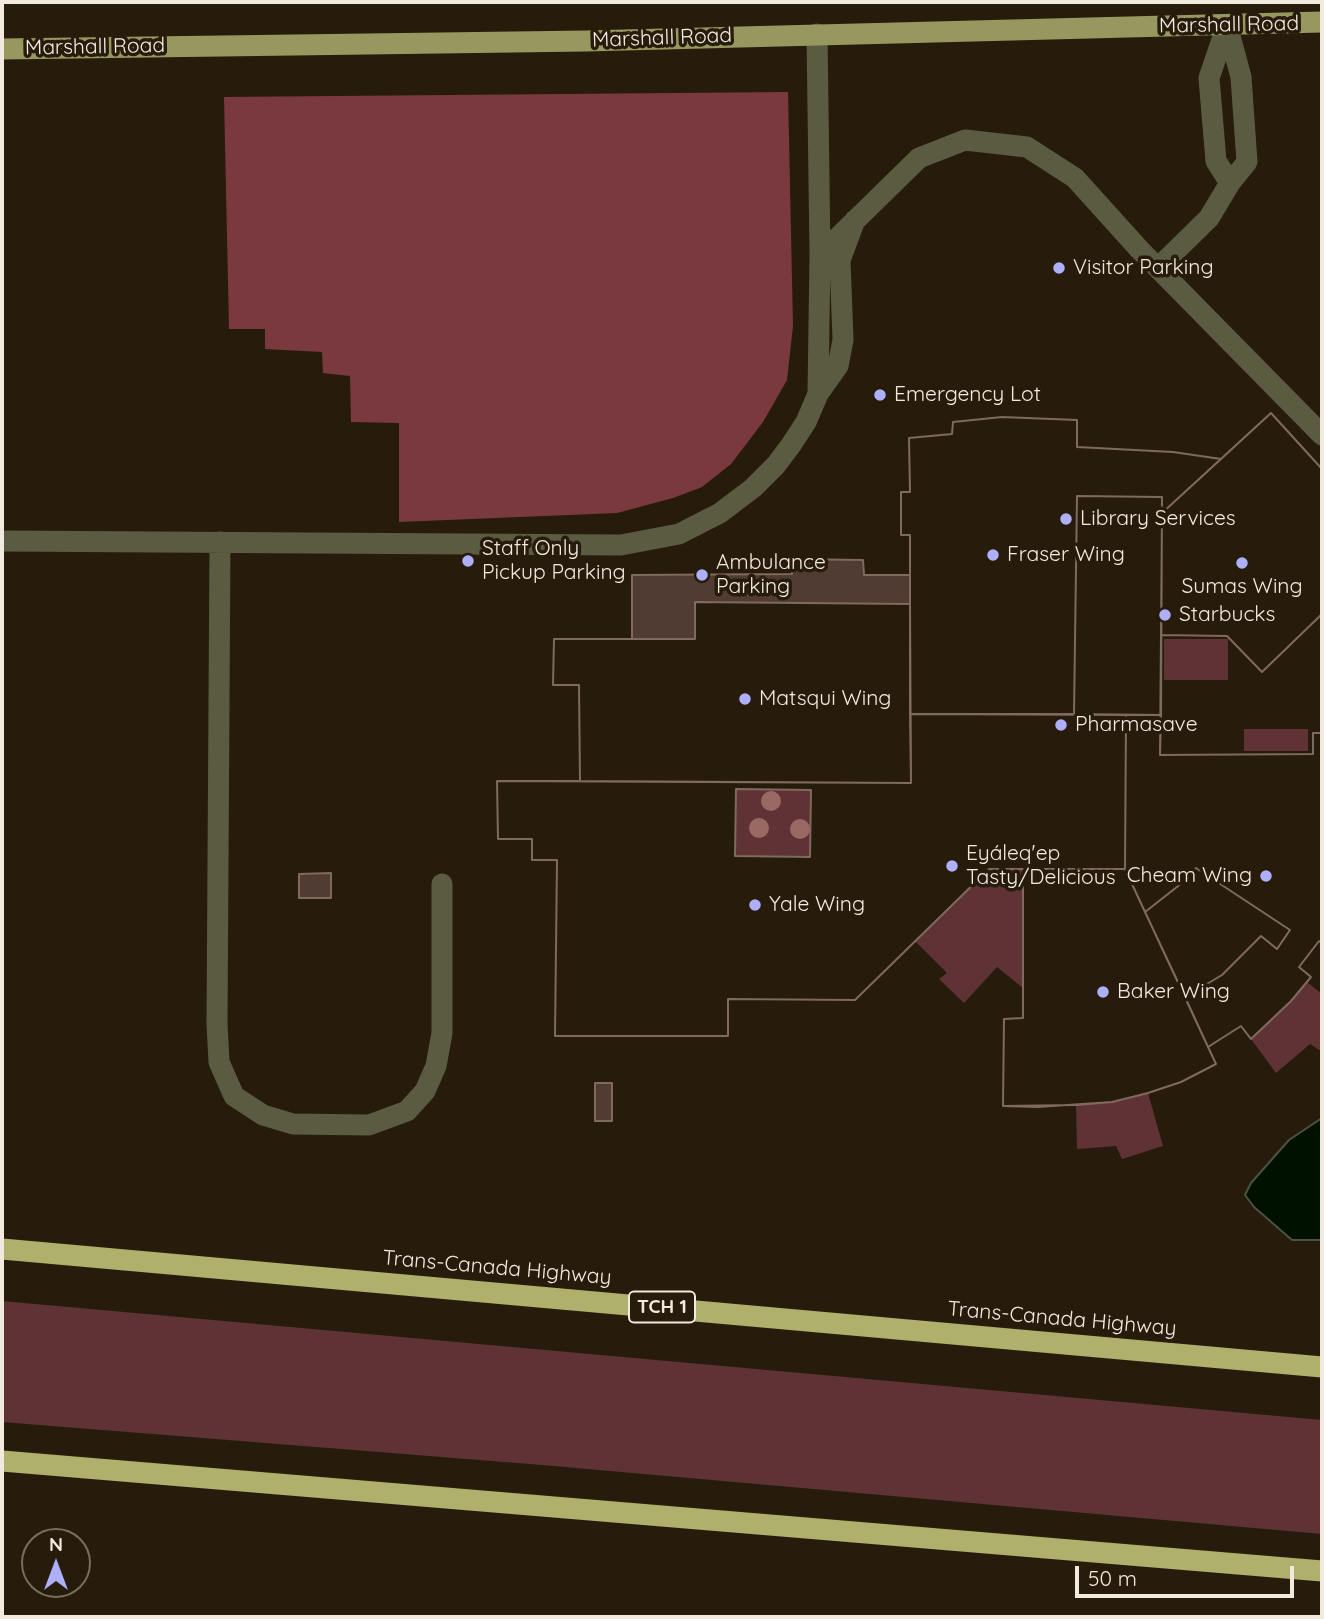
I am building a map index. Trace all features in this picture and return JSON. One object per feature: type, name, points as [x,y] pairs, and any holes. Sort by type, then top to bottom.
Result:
[{"type":"highway","name":"Trans-Canada Highway","points":[[2,1249],[1322,1367]]},
{"type":"highway","points":[[2,1461],[1322,1571]]},
{"type":"main road","name":"Marshall Road","points":[[2,49],[586,41],[1322,22]]},
{"type":"lane","points":[[1227,25],[1209,78],[1216,161],[1230,183]]},
{"type":"lane","points":[[1158,268],[1209,218],[1230,183],[1247,162],[1241,77],[1227,25]]},
{"type":"lane","points":[[817,34],[820,255],[818,394]]},
{"type":"lane","points":[[820,255],[919,158],[965,140],[1027,147],[1075,178],[1158,268],[1322,435]]},
{"type":"lane","points":[[2,541],[621,545],[679,534],[720,513],[753,488],[776,465],[806,422],[818,394],[838,366],[843,340],[840,260],[855,220]]},
{"type":"lane","points":[[220,542],[217,1024],[219,1062],[234,1096],[262,1115],[293,1124],[369,1125],[407,1111],[425,1091],[436,1066],[442,1033],[442,884]]},
{"type":"shaded area","points":[[788,92],[793,326],[787,380],[763,422],[731,464],[702,487],[617,513],[399,522],[399,423],[351,422],[350,376],[323,373],[322,352],[265,349],[265,329],[229,329],[224,97]]},
{"type":"shaded area","points":[[1164,639],[1228,639],[1228,680],[1164,680]]},
{"type":"shaded area","points":[[1244,729],[1308,729],[1308,751],[1244,751]]},
{"type":"shaded area","points":[[736,789],[811,790],[810,857],[735,856]]},
{"type":"shaded area","points":[[989,869],[1023,869],[1023,988],[997,967],[964,1003],[939,979],[947,973],[915,941]]},
{"type":"shaded area","points":[[1307,982],[1322,994],[1322,1049],[1321,1051],[1310,1044],[1276,1073],[1251,1039]]},
{"type":"shaded area","points":[[1148,1093],[1163,1146],[1122,1159],[1116,1146],[1077,1149],[1076,1105],[1112,1102]]},
{"type":"shaded area","points":[[1322,1118],[1322,1240],[1292,1240],[1254,1207],[1245,1195],[1251,1183],[1289,1140]]},
{"type":"shaded area","points":[[2,1301],[1322,1420],[1322,1534],[542,1465],[2,1422]]},
{"type":"building","points":[[1271,413],[1322,469],[1322,614],[1262,672],[1227,636],[1161,635],[1160,755],[1313,754],[1313,733],[1322,733],[1322,943],[1319,941],[1299,967],[1311,977],[1291,1001],[1251,1039],[1241,1026],[1208,1047],[1216,1064],[1181,1082],[1148,1093],[1112,1102],[1003,1106],[1004,1019],[1023,1018],[1023,869],[989,869],[855,1000],[728,999],[728,1036],[555,1036],[557,860],[532,860],[532,839],[498,839],[497,781],[580,781],[579,685],[553,685],[554,639],[632,639],[632,575],[792,574],[792,559],[863,560],[864,575],[910,575],[910,535],[901,535],[901,492],[910,492],[909,438],[952,434],[953,422],[1002,417],[1077,420],[1077,447],[1173,452],[1221,459]],"holes":[[[736,789],[811,790],[810,857],[735,856]],[[1196,868],[1290,930],[1277,949],[1261,936],[1222,975],[1185,997],[1145,912],[1182,883]]]},
{"type":"building","name":"Sumas Wing","points":[[1271,413],[1322,469],[1322,614],[1262,672],[1227,636],[1161,635],[1162,513]]},
{"type":"building","name":"Fraser Wing","points":[[1002,417],[1077,420],[1077,447],[1173,452],[1221,459],[1162,513],[1162,497],[1077,496],[1074,714],[910,714],[910,535],[901,535],[901,492],[910,492],[909,438],[952,434],[953,422]]},
{"type":"building","points":[[1077,496],[1162,497],[1161,715],[1074,714]]},
{"type":"building","name":"Matsqui Wing","points":[[695,602],[910,604],[911,783],[580,781],[579,685],[553,685],[554,639],[695,639]]},
{"type":"building","name":"Yale Wing","points":[[910,714],[1126,715],[1125,869],[989,869],[855,1000],[728,999],[728,1036],[555,1036],[557,860],[532,860],[532,839],[498,839],[497,781],[911,783]],"holes":[[[736,789],[811,790],[810,857],[735,856]]]},
{"type":"building","name":"Cheam Wing","points":[[1126,715],[1161,715],[1160,755],[1313,754],[1313,733],[1322,733],[1322,943],[1319,941],[1299,967],[1311,977],[1291,1001],[1251,1039],[1241,1026],[1208,1047],[1185,997],[1222,975],[1261,936],[1277,949],[1290,930],[1196,868],[1182,883],[1145,912],[1125,869]]},
{"type":"building","name":"Baker Wing","points":[[1023,869],[1125,869],[1216,1064],[1181,1082],[1112,1102],[1038,1107],[1003,1106],[1004,1019],[1023,1018]]},
{"type":"building","points":[[331,873],[331,898],[299,898],[299,874]]},
{"type":"building","points":[[595,1083],[612,1083],[612,1121],[595,1121]]},
{"type":"place","name":"Visitor Parking","points":[[1059,268]]},
{"type":"place","name":"Emergency Lot","points":[[880,395]]},
{"type":"place","name":"Library Services","points":[[1066,519]]},
{"type":"place","name":"Fraser Wing","points":[[993,555]]},
{"type":"place","name":"Staff Only Pickup Parking","points":[[468,561]]},
{"type":"place","name":"Sumas Wing","points":[[1242,563]]},
{"type":"place","name":"Ambulance Parking","points":[[702,575]]},
{"type":"place","name":"Starbucks","points":[[1165,615]]},
{"type":"place","name":"Matsqui Wing","points":[[745,699]]},
{"type":"place","name":"Pharmasave","points":[[1061,725]]},
{"type":"place","name":"Eyáleq'ep Tasty/Delicious","points":[[952,866]]},
{"type":"place","name":"Cheam Wing","points":[[1266,876]]},
{"type":"place","name":"Yale Wing","points":[[755,905]]},
{"type":"place","name":"Baker Wing","points":[[1103,992]]}]
